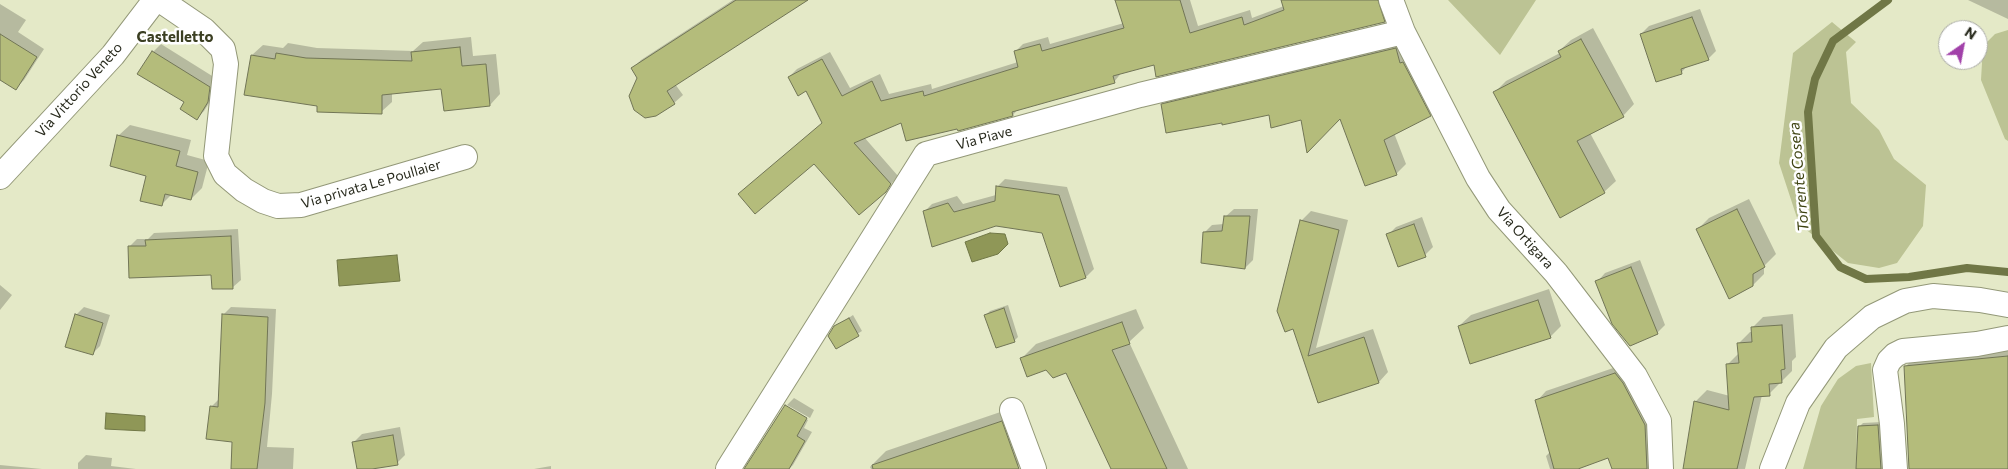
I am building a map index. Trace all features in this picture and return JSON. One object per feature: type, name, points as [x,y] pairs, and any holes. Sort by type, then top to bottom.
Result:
[{"type":"street","name":"Via Vittorio Veneto","points":[[0,177],[113,55],[155,0]]},
{"type":"street","name":"Via privata Le Poullaier","points":[[160,0],[204,30],[223,49],[226,64],[216,156],[225,174],[244,190],[263,201],[278,206],[302,205],[465,157]]},
{"type":"street","name":"Via Ortigara","points":[[1391,0],[1403,32],[1482,184],[1499,210],[1556,273],[1634,376],[1659,420],[1661,469]]},
{"type":"street","name":"Via Piave","points":[[728,469],[926,154],[1140,95],[1403,32]]},
{"type":"street","points":[[1772,469],[1798,403],[1836,348],[1872,317],[1905,301],[1933,296],[1980,300],[2008,305]]},
{"type":"street","points":[[1895,469],[1892,424],[1885,370],[1888,361],[1904,351],[1978,344],[2008,338]]},
{"type":"street","points":[[1012,410],[1034,469]]},
{"type":"shaded area","points":[[1448,0],[1536,0],[1500,55]]},
{"type":"shaded area","points":[[1832,22],[1856,42],[1846,52],[1851,103],[1879,130],[1894,159],[1926,185],[1923,226],[1897,263],[1879,268],[1848,263],[1799,224],[1779,163],[1793,53]]},
{"type":"shaded area","points":[[2008,30],[2008,141],[2005,139],[1981,80],[1982,70],[1988,70],[1988,41],[1995,34]]},
{"type":"shaded area","points":[[990,233],[1005,234],[1008,244],[998,254],[972,262],[965,242]]},
{"type":"shaded area","points":[[397,255],[400,281],[339,286],[337,260]]},
{"type":"shaded area","points":[[1871,363],[1874,417],[1857,419],[1856,469],[1803,469],[1821,406],[1838,379],[1856,366]]},
{"type":"shaded area","points":[[106,413],[145,416],[145,431],[105,429]]},
{"type":"building","points":[[736,0],[808,0],[667,91],[675,104],[656,116],[645,118],[634,110],[629,96],[637,78],[631,68]]},
{"type":"building","points":[[1115,0],[1180,0],[1190,33],[1242,17],[1244,25],[1284,10],[1281,0],[1378,0],[1385,22],[1156,77],[1154,65],[1113,76],[1115,83],[1012,112],[1013,116],[958,131],[957,129],[906,141],[901,123],[854,143],[891,184],[886,192],[859,215],[814,164],[755,214],[738,194],[822,123],[806,91],[798,96],[788,77],[822,59],[842,96],[872,81],[881,101],[923,91],[924,96],[1018,67],[1014,51],[1040,44],[1042,51],[1124,28]]},
{"type":"building","points":[[1692,17],[1709,60],[1681,69],[1682,74],[1656,82],[1640,34]]},
{"type":"building","points":[[0,34],[37,57],[16,90],[0,80]]},
{"type":"building","points":[[1581,39],[1624,117],[1577,141],[1605,193],[1560,218],[1493,92],[1561,57],[1558,51]]},
{"type":"building","points":[[460,47],[462,66],[486,64],[490,106],[444,111],[441,89],[382,95],[382,114],[317,112],[317,106],[244,95],[251,55],[275,59],[276,53],[306,58],[412,61],[411,52]]},
{"type":"building","points":[[1396,48],[1400,63],[1403,62],[1431,116],[1384,140],[1397,175],[1365,186],[1340,119],[1307,153],[1301,120],[1271,128],[1269,115],[1222,125],[1222,123],[1166,133],[1161,104]]},
{"type":"building","points":[[152,51],[210,87],[208,102],[197,120],[180,109],[184,102],[137,74]]},
{"type":"building","points":[[117,135],[180,151],[176,166],[198,172],[191,200],[165,194],[162,206],[140,201],[146,176],[110,166]]},
{"type":"building","points":[[996,186],[1059,195],[1086,278],[1060,287],[1042,233],[996,226],[932,247],[923,211],[948,203],[954,212],[995,201]]},
{"type":"building","points":[[1737,209],[1765,267],[1753,274],[1753,286],[1729,299],[1696,229]]},
{"type":"building","points":[[1224,216],[1250,216],[1245,269],[1201,263],[1203,232],[1222,231]]},
{"type":"building","points":[[1300,220],[1339,230],[1308,356],[1364,337],[1379,383],[1318,403],[1293,329],[1285,332],[1277,311]]},
{"type":"building","points":[[1414,224],[1426,257],[1398,267],[1386,234]]},
{"type":"building","points":[[231,236],[233,289],[212,289],[211,275],[129,278],[128,246],[146,246],[145,240]]},
{"type":"building","points":[[1631,267],[1658,334],[1630,346],[1612,324],[1595,281]]},
{"type":"building","points":[[1538,300],[1551,338],[1470,364],[1458,326]]},
{"type":"building","points":[[1004,308],[1015,342],[996,348],[984,315]]},
{"type":"building","points":[[75,314],[103,323],[93,355],[65,347]]},
{"type":"building","points":[[222,314],[268,317],[265,403],[257,469],[231,469],[232,442],[206,439],[210,406],[218,407]]},
{"type":"building","points":[[849,318],[859,336],[836,349],[828,336],[834,326]]},
{"type":"building","points":[[1122,322],[1130,344],[1112,350],[1167,469],[1111,469],[1066,373],[1053,378],[1046,370],[1027,377],[1020,358]]},
{"type":"building","points":[[1782,325],[1785,369],[1781,370],[1782,383],[1769,384],[1770,396],[1754,397],[1737,469],[1683,469],[1694,401],[1729,410],[1726,364],[1739,363],[1737,343],[1752,342],[1751,327]]},
{"type":"building","points":[[2008,356],[2008,469],[1909,469],[1904,366]]},
{"type":"building","points":[[1615,373],[1623,383],[1645,425],[1647,469],[1612,469],[1608,458],[1578,469],[1554,469],[1535,400]]},
{"type":"building","points":[[785,405],[807,418],[797,436],[805,441],[789,469],[744,469]]},
{"type":"building","points":[[1002,421],[1019,469],[873,469],[872,465]]},
{"type":"building","points":[[1878,425],[1881,469],[1856,469],[1858,426]]},
{"type":"building","points":[[393,435],[398,465],[357,469],[352,442]]},
{"type":"waterway","name":"Torrente Cosera","points":[[1888,0],[1833,41],[1815,79],[1808,112],[1816,236],[1840,267],[1866,279],[1909,277],[1967,268],[2008,272]]},
{"type":"district","name":"Castelletto","points":[[175,37]]}]
